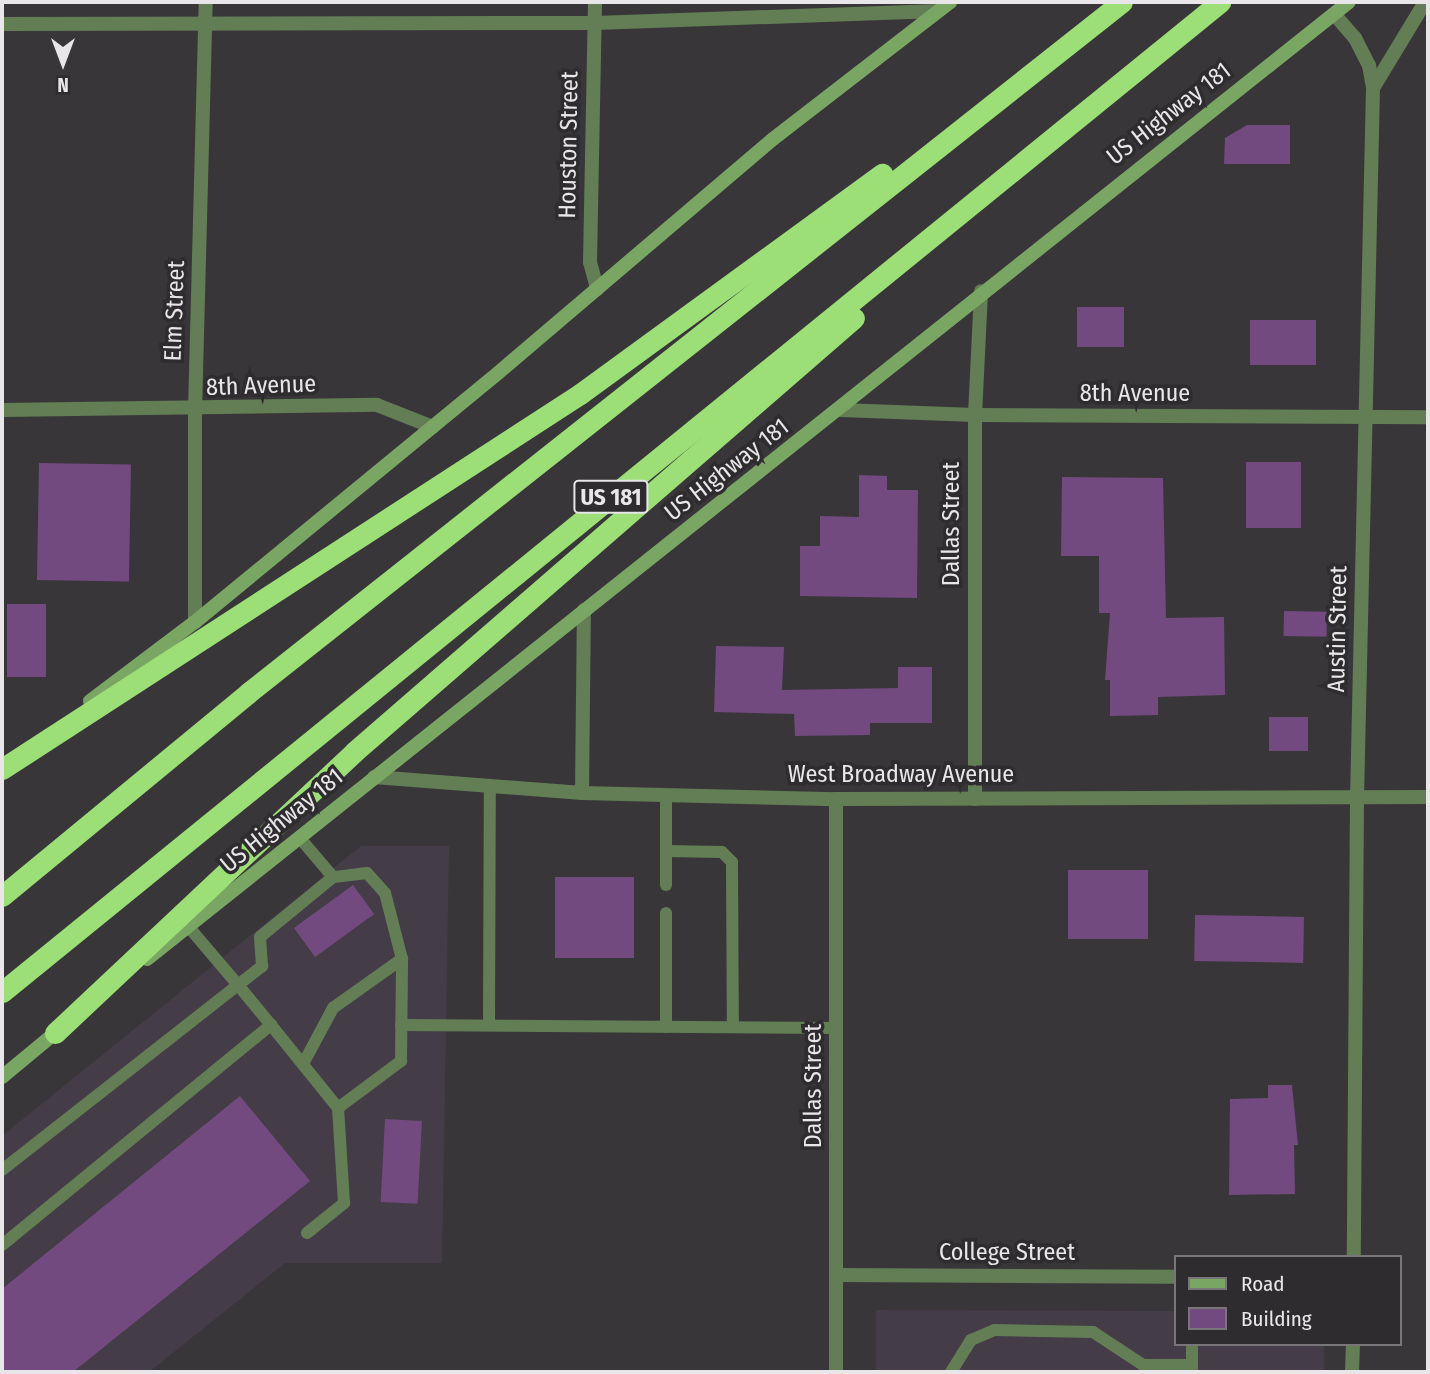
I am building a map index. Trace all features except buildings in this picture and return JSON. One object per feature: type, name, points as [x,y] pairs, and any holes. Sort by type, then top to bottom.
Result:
[{"type":"highway","points":[[2,768],[580,394],[1120,2]]},
{"type":"highway","name":"US 181","points":[[2,896],[248,693],[1120,2]]},
{"type":"highway","name":"US 181","points":[[2,992],[1159,55],[1220,2]]},
{"type":"highway","points":[[55,1033],[354,752],[1159,55]]},
{"type":"main road","points":[[2,768],[195,622],[433,427],[773,139],[950,2]]},
{"type":"main road","name":"US Highway 181","points":[[2,1077],[373,777],[841,410],[981,291],[1343,5]]},
{"type":"street","name":"Elm Street","points":[[195,622],[195,411],[206,2]]},
{"type":"street","name":"Houston Street","points":[[595,2],[590,262],[597,289]]},
{"type":"street","points":[[1373,88],[1425,2]]},
{"type":"street","name":"Austin Street","points":[[1343,5],[1355,38],[1369,65],[1373,88],[1357,797],[1354,1255]]},
{"type":"street","points":[[2,24],[595,23],[938,11]]},
{"type":"street","name":"Dallas Street","points":[[975,799],[975,415],[981,291]]},
{"type":"street","name":"8th Avenue","points":[[2,410],[195,411],[377,405],[433,427]]},
{"type":"street","name":"8th Avenue","points":[[841,410],[975,415],[1366,419],[1428,417]]},
{"type":"street","points":[[582,793],[584,610]]},
{"type":"street","name":"West Broadway Avenue","points":[[373,777],[582,793],[836,799],[1428,797]]},
{"type":"street","name":"Dallas Street","points":[[836,799],[836,1372]]},
{"type":"street","name":"College Street","points":[[837,1275],[1174,1277]]},
{"type":"street","points":[[1352,1372],[1353,1346]]},
{"type":"lane","points":[[489,1025],[490,786]]},
{"type":"lane","points":[[666,795],[666,885]]},
{"type":"lane","points":[[299,837],[332,877]]},
{"type":"lane","points":[[666,851],[722,852],[732,862],[733,1027]]},
{"type":"lane","points":[[2,1170],[262,966],[260,937],[332,877],[367,873],[385,893],[402,959],[401,1060],[338,1108]]},
{"type":"lane","points":[[666,913],[666,1027]]},
{"type":"lane","points":[[188,926],[338,1108],[344,1203],[307,1233]]},
{"type":"lane","points":[[303,1064],[332,1008],[402,959]]},
{"type":"lane","points":[[2,1245],[271,1025]]},
{"type":"lane","points":[[401,1025],[837,1028]]},
{"type":"lane","points":[[951,1372],[971,1340],[994,1330],[1093,1332],[1143,1365],[1192,1368],[1192,1346]]},
{"type":"shaded area","points":[[361,846],[449,846],[442,1263],[285,1263],[149,1372],[2,1372],[2,1136]]},
{"type":"shaded area","points":[[876,1310],[1174,1311],[1174,1346],[1324,1346],[1324,1372],[876,1372]]}]
